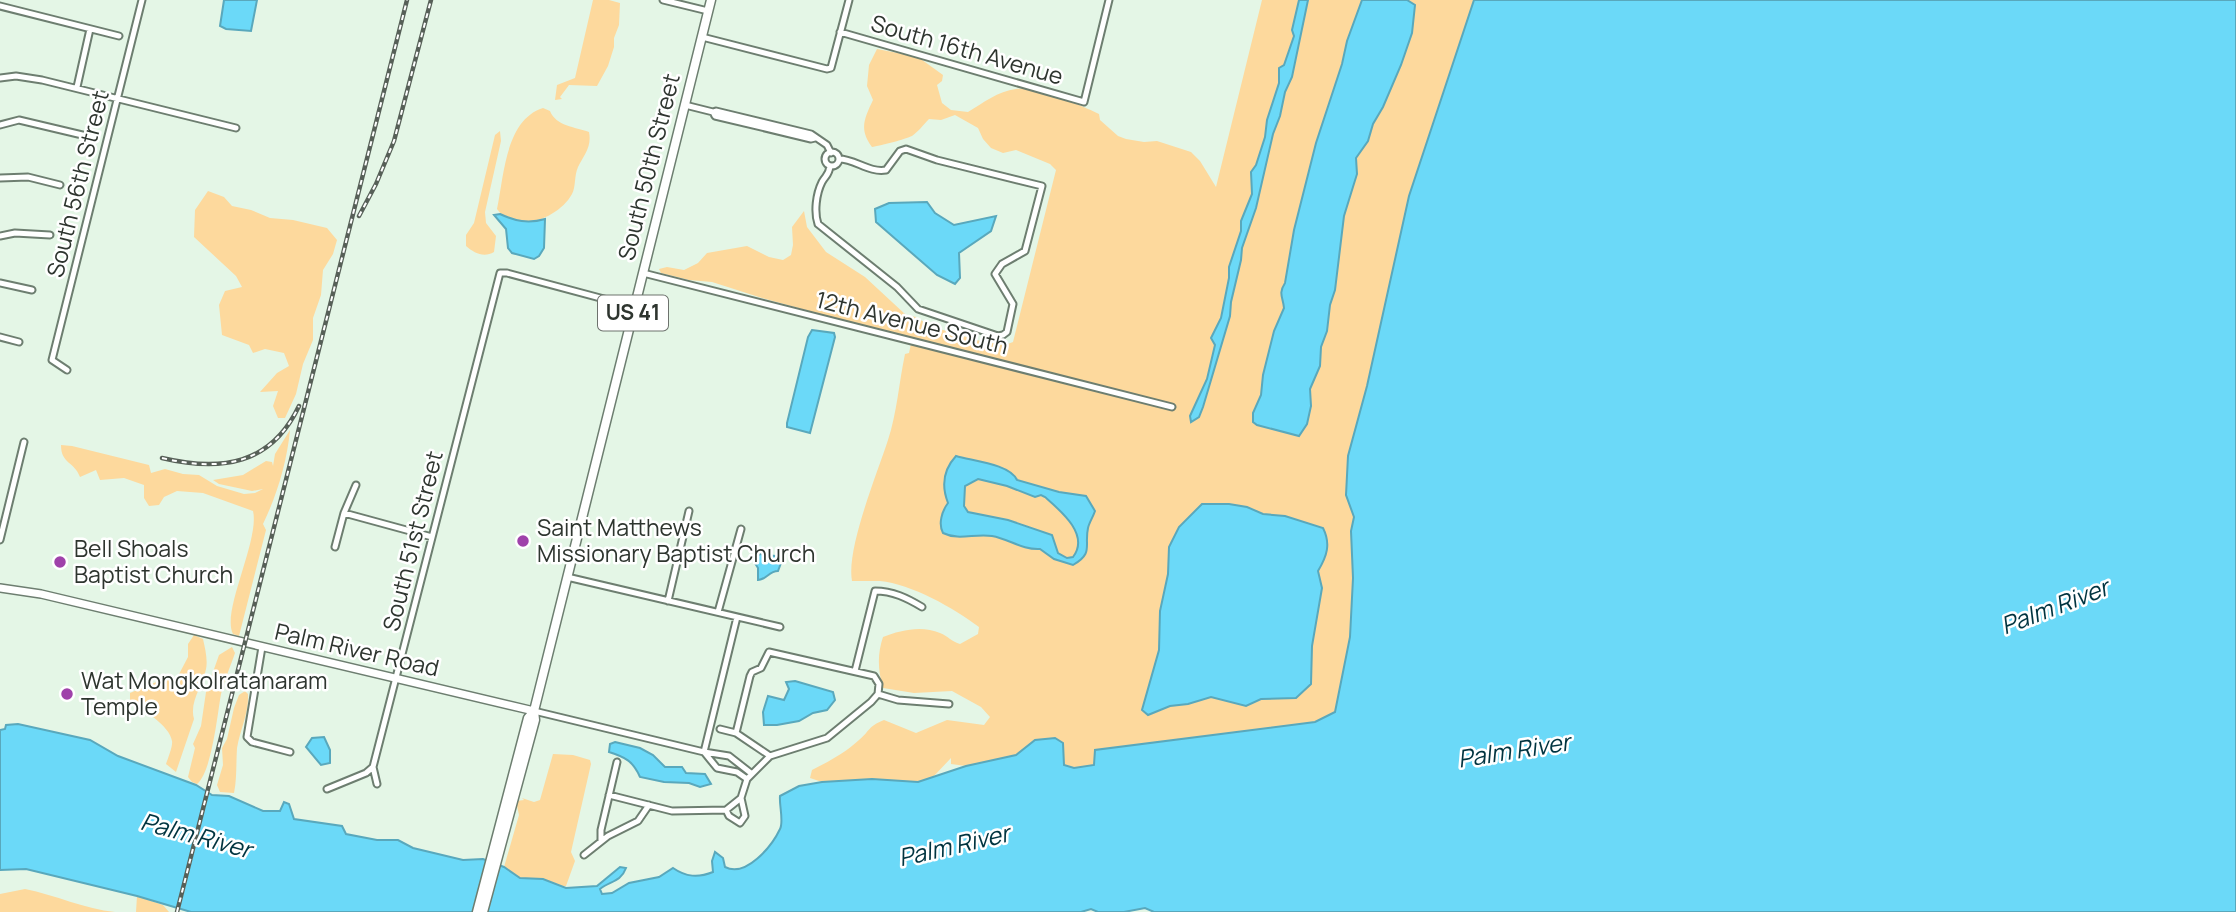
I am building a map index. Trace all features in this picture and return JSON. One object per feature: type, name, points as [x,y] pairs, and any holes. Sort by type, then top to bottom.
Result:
[{"type":"main road","name":"South 50th Street","points":[[483,912],[528,718],[534,711],[711,0]]},
{"type":"main road","name":"South 50th Street","points":[[477,912],[496,855]]},
{"type":"street","name":"South 56th Street","points":[[67,370],[52,360],[142,0]]},
{"type":"street","points":[[663,0],[708,11]]},
{"type":"street","points":[[702,37],[829,69],[849,0]]},
{"type":"street","name":"South 16th Avenue","points":[[840,32],[1084,102],[1109,0]]},
{"type":"street","points":[[0,6],[119,36]]},
{"type":"street","points":[[76,88],[90,29]]},
{"type":"street","points":[[0,78],[30,78],[236,128]]},
{"type":"street","points":[[685,105],[756,127],[815,138],[827,145],[831,153],[835,153],[839,159],[880,171],[886,170],[900,151],[906,149],[937,160],[1042,186],[1025,251],[1002,264],[995,274],[1013,304],[1007,332],[998,336],[918,309],[897,287],[818,224],[814,214],[822,181],[829,175],[830,166],[825,159],[831,153]]},
{"type":"street","points":[[0,125],[19,120],[96,138]]},
{"type":"street","points":[[830,166],[836,165],[839,159]]},
{"type":"street","points":[[0,178],[28,177],[60,185]]},
{"type":"street","points":[[0,236],[15,233],[50,235]]},
{"type":"street","name":"South 51st Street","points":[[373,766],[500,273],[635,307]]},
{"type":"street","name":"12th Avenue South","points":[[643,273],[1172,407]]},
{"type":"street","points":[[0,283],[32,290]]},
{"type":"street","points":[[0,337],[19,342]]},
{"type":"street","points":[[0,540],[24,442]]},
{"type":"street","points":[[335,547],[344,513],[356,485]]},
{"type":"street","points":[[668,601],[689,511]]},
{"type":"street","points":[[344,513],[432,537]]},
{"type":"street","points":[[718,612],[741,530]]},
{"type":"street","points":[[567,577],[779,627]]},
{"type":"street","name":"Palm River Road","points":[[0,588],[41,594],[704,752],[725,754],[750,777]]},
{"type":"street","points":[[855,671],[875,591],[906,597],[922,607]]},
{"type":"street","points":[[704,752],[737,617]]},
{"type":"street","points":[[262,648],[247,737],[252,742],[290,752]]},
{"type":"street","points":[[609,795],[681,811],[726,810],[741,798],[750,777],[770,756],[827,738],[878,694],[879,684],[877,679],[855,671],[769,652],[761,668],[750,676],[736,733]]},
{"type":"street","points":[[878,694],[898,700],[949,704]]},
{"type":"street","points":[[720,729],[736,733],[770,756]]},
{"type":"street","name":"Palm River Road","points":[[704,752],[717,768],[750,777]]},
{"type":"street","points":[[601,841],[601,830],[617,762]]},
{"type":"street","points":[[733,771],[737,763]]},
{"type":"street","points":[[373,766],[377,784]]},
{"type":"street","points":[[327,789],[366,773],[373,766]]},
{"type":"street","points":[[726,810],[729,816],[740,823],[745,816],[741,798]]},
{"type":"street","points":[[584,855],[601,841],[638,821],[649,805]]},
{"type":"shaded area","points":[[593,0],[620,3],[619,25],[608,66],[597,86],[569,85],[560,97],[562,99],[555,100],[557,85],[575,78]]},
{"type":"shaded area","points":[[1262,0],[1520,0],[1335,712],[1315,722],[1096,750],[1094,765],[1074,768],[1064,766],[1063,743],[1035,740],[1016,755],[966,766],[951,764],[951,758],[933,777],[918,782],[872,779],[822,782],[810,778],[812,770],[842,753],[884,720],[916,733],[947,720],[984,725],[990,717],[981,707],[952,691],[914,693],[883,688],[879,669],[883,637],[926,629],[960,644],[978,634],[979,627],[945,605],[905,587],[880,581],[852,581],[851,567],[858,531],[891,430],[905,354],[909,353],[912,339],[712,282],[661,273],[659,269],[667,267],[684,270],[698,263],[707,253],[747,246],[769,257],[783,260],[791,255],[792,227],[804,211],[807,227],[826,252],[865,277],[906,315],[916,317],[930,326],[976,340],[1005,345],[1013,342],[1056,170],[1050,164],[1016,150],[1003,153],[991,148],[978,128],[955,115],[941,120],[929,119],[912,136],[872,147],[865,135],[864,124],[873,100],[867,86],[869,65],[877,49],[918,57],[943,75],[942,81],[937,85],[942,103],[951,110],[968,112],[1009,90],[1025,89],[1046,94],[1099,114],[1100,120],[1118,136],[1144,142],[1157,141],[1191,152],[1216,187]]},
{"type":"shaded area","points":[[543,108],[550,111],[561,123],[589,132],[588,147],[577,170],[573,191],[566,203],[548,216],[537,220],[515,221],[505,217],[497,209],[508,151],[521,124],[530,114]]},
{"type":"shaded area","points":[[500,131],[501,141],[485,212],[486,223],[496,236],[494,252],[483,255],[466,246],[466,235],[474,223],[495,135]]},
{"type":"shaded area","points":[[208,191],[224,197],[232,206],[270,218],[327,228],[337,240],[333,254],[323,270],[321,295],[313,318],[313,340],[303,364],[296,394],[285,418],[278,418],[273,406],[278,391],[260,392],[277,373],[289,366],[284,353],[265,349],[253,353],[249,345],[222,335],[219,305],[225,291],[242,287],[236,276],[194,237],[195,210]]},
{"type":"shaded area","points":[[290,430],[281,478],[263,524],[266,530],[239,636],[233,634],[232,610],[251,539],[253,511],[203,493],[177,491],[164,497],[159,505],[149,506],[144,498],[144,485],[124,478],[100,480],[96,470],[80,477],[63,456],[61,445],[149,465],[151,473],[165,469],[199,475],[217,486],[244,494],[263,489],[252,491],[219,484],[213,480],[243,475],[266,461],[272,462],[273,466],[275,454]]},
{"type":"shaded area","points":[[194,635],[203,639],[207,665],[193,706],[194,719],[176,772],[166,764],[172,746],[170,735],[155,718],[130,703],[130,693],[161,680],[177,678],[188,657],[188,644]]},
{"type":"shaded area","points":[[232,647],[235,653],[221,694],[210,758],[197,784],[188,777],[195,748],[193,744],[201,726],[206,692],[219,655]]},
{"type":"shaded area","points":[[245,691],[248,701],[237,748],[234,793],[220,792],[217,785],[223,765],[222,748],[239,695]]},
{"type":"shaded area","points":[[553,754],[573,755],[590,760],[591,764],[571,852],[575,861],[566,886],[543,879],[520,878],[504,867],[519,815],[516,801],[524,800],[522,798],[534,802],[540,800]]},
{"type":"shaded area","points":[[25,889],[115,912],[0,912],[0,894]]},
{"type":"shaded area","points":[[137,896],[163,905],[169,912],[136,912]]},
{"type":"water","points":[[224,0],[257,0],[251,31],[220,26]]},
{"type":"water","points":[[1299,0],[1308,0],[1292,77],[1285,92],[1256,208],[1242,248],[1230,316],[1203,407],[1199,417],[1191,422],[1190,416],[1207,379],[1215,345],[1211,338],[1221,318],[1229,267],[1241,231],[1241,221],[1252,194],[1251,172],[1265,137],[1267,120],[1279,83],[1279,68],[1284,65],[1294,36],[1292,30]]},
{"type":"water","points":[[1362,0],[1407,0],[1415,5],[1412,33],[1368,141],[1356,158],[1357,174],[1344,216],[1335,290],[1321,347],[1320,366],[1310,389],[1311,406],[1307,424],[1299,436],[1257,425],[1253,422],[1253,413],[1261,395],[1274,331],[1284,308],[1282,290],[1316,143]]},
{"type":"water","name":"Palm River","points":[[1474,0],[2236,0],[2236,912],[1154,912],[1145,908],[1124,912],[1098,912],[1091,909],[1081,912],[191,912],[26,869],[0,870],[0,730],[5,729],[6,725],[18,724],[90,740],[118,756],[196,785],[212,795],[229,796],[263,811],[280,811],[284,802],[289,804],[294,819],[342,826],[346,834],[377,840],[398,840],[413,848],[463,860],[483,859],[504,867],[520,878],[543,879],[566,888],[597,886],[620,867],[626,868],[618,879],[600,889],[602,894],[612,893],[629,883],[659,877],[673,868],[692,876],[713,872],[715,852],[723,858],[725,867],[733,869],[750,864],[771,844],[780,829],[780,796],[799,786],[872,779],[918,782],[966,766],[1016,755],[1035,740],[1055,738],[1063,743],[1064,765],[1074,768],[1094,765],[1095,750],[1315,722],[1335,712],[1350,637],[1353,578],[1351,531],[1354,517],[1346,495],[1348,456],[1367,386],[1409,196]]},
{"type":"water","points":[[927,202],[935,213],[954,225],[996,216],[991,231],[959,253],[960,278],[955,284],[937,275],[876,222],[875,209],[889,203]]},
{"type":"water","points":[[500,214],[522,221],[545,219],[544,248],[539,256],[534,259],[512,253],[508,248],[506,229],[494,215]]},
{"type":"water","points":[[812,330],[834,333],[835,337],[810,433],[787,427],[787,423]]},
{"type":"water","points":[[956,456],[1007,470],[1017,480],[1059,492],[1086,496],[1095,511],[1088,528],[1084,557],[1073,565],[1054,559],[1040,549],[1027,548],[998,537],[955,536],[943,533],[941,518],[948,503],[944,490],[945,478],[948,467]],"holes":[[[978,479],[1035,497],[1045,497],[1065,516],[1078,540],[1073,557],[1067,558],[1058,553],[1052,535],[1008,520],[968,512],[964,506],[965,486]]]},
{"type":"water","points":[[1202,504],[1247,507],[1263,514],[1285,516],[1323,528],[1327,545],[1326,555],[1318,571],[1322,588],[1312,646],[1311,684],[1296,698],[1261,699],[1246,706],[1211,697],[1170,706],[1148,715],[1142,710],[1159,650],[1160,611],[1168,574],[1169,547],[1179,527]]},
{"type":"water","points":[[760,554],[775,556],[781,563],[778,571],[758,580],[758,568],[753,560]]},
{"type":"water","points":[[795,681],[833,692],[835,700],[827,710],[813,713],[799,721],[764,725],[763,712],[768,696],[784,700],[789,689],[786,682]]},
{"type":"water","points":[[324,737],[330,750],[330,763],[321,765],[306,747],[312,738]]},
{"type":"water","points":[[615,742],[640,748],[653,755],[665,767],[682,767],[686,773],[705,774],[711,784],[700,787],[689,783],[640,777],[628,760],[609,752],[610,744]]},
{"type":"pier","points":[[207,788],[210,789],[179,912],[176,911]]},
{"type":"railway","points":[[177,912],[407,0]]},
{"type":"railway","points":[[359,216],[394,141],[431,0]]},
{"type":"railway","points":[[162,458],[204,464],[242,459],[259,452],[274,441],[299,406]]},
{"type":"place","name":"Saint Matthews Missionary Baptist Church","points":[[523,541]]},
{"type":"place","name":"Bell Shoals Baptist Church","points":[[60,562]]},
{"type":"place","name":"Wat Mongkolratanaram Temple","points":[[67,694]]}]
